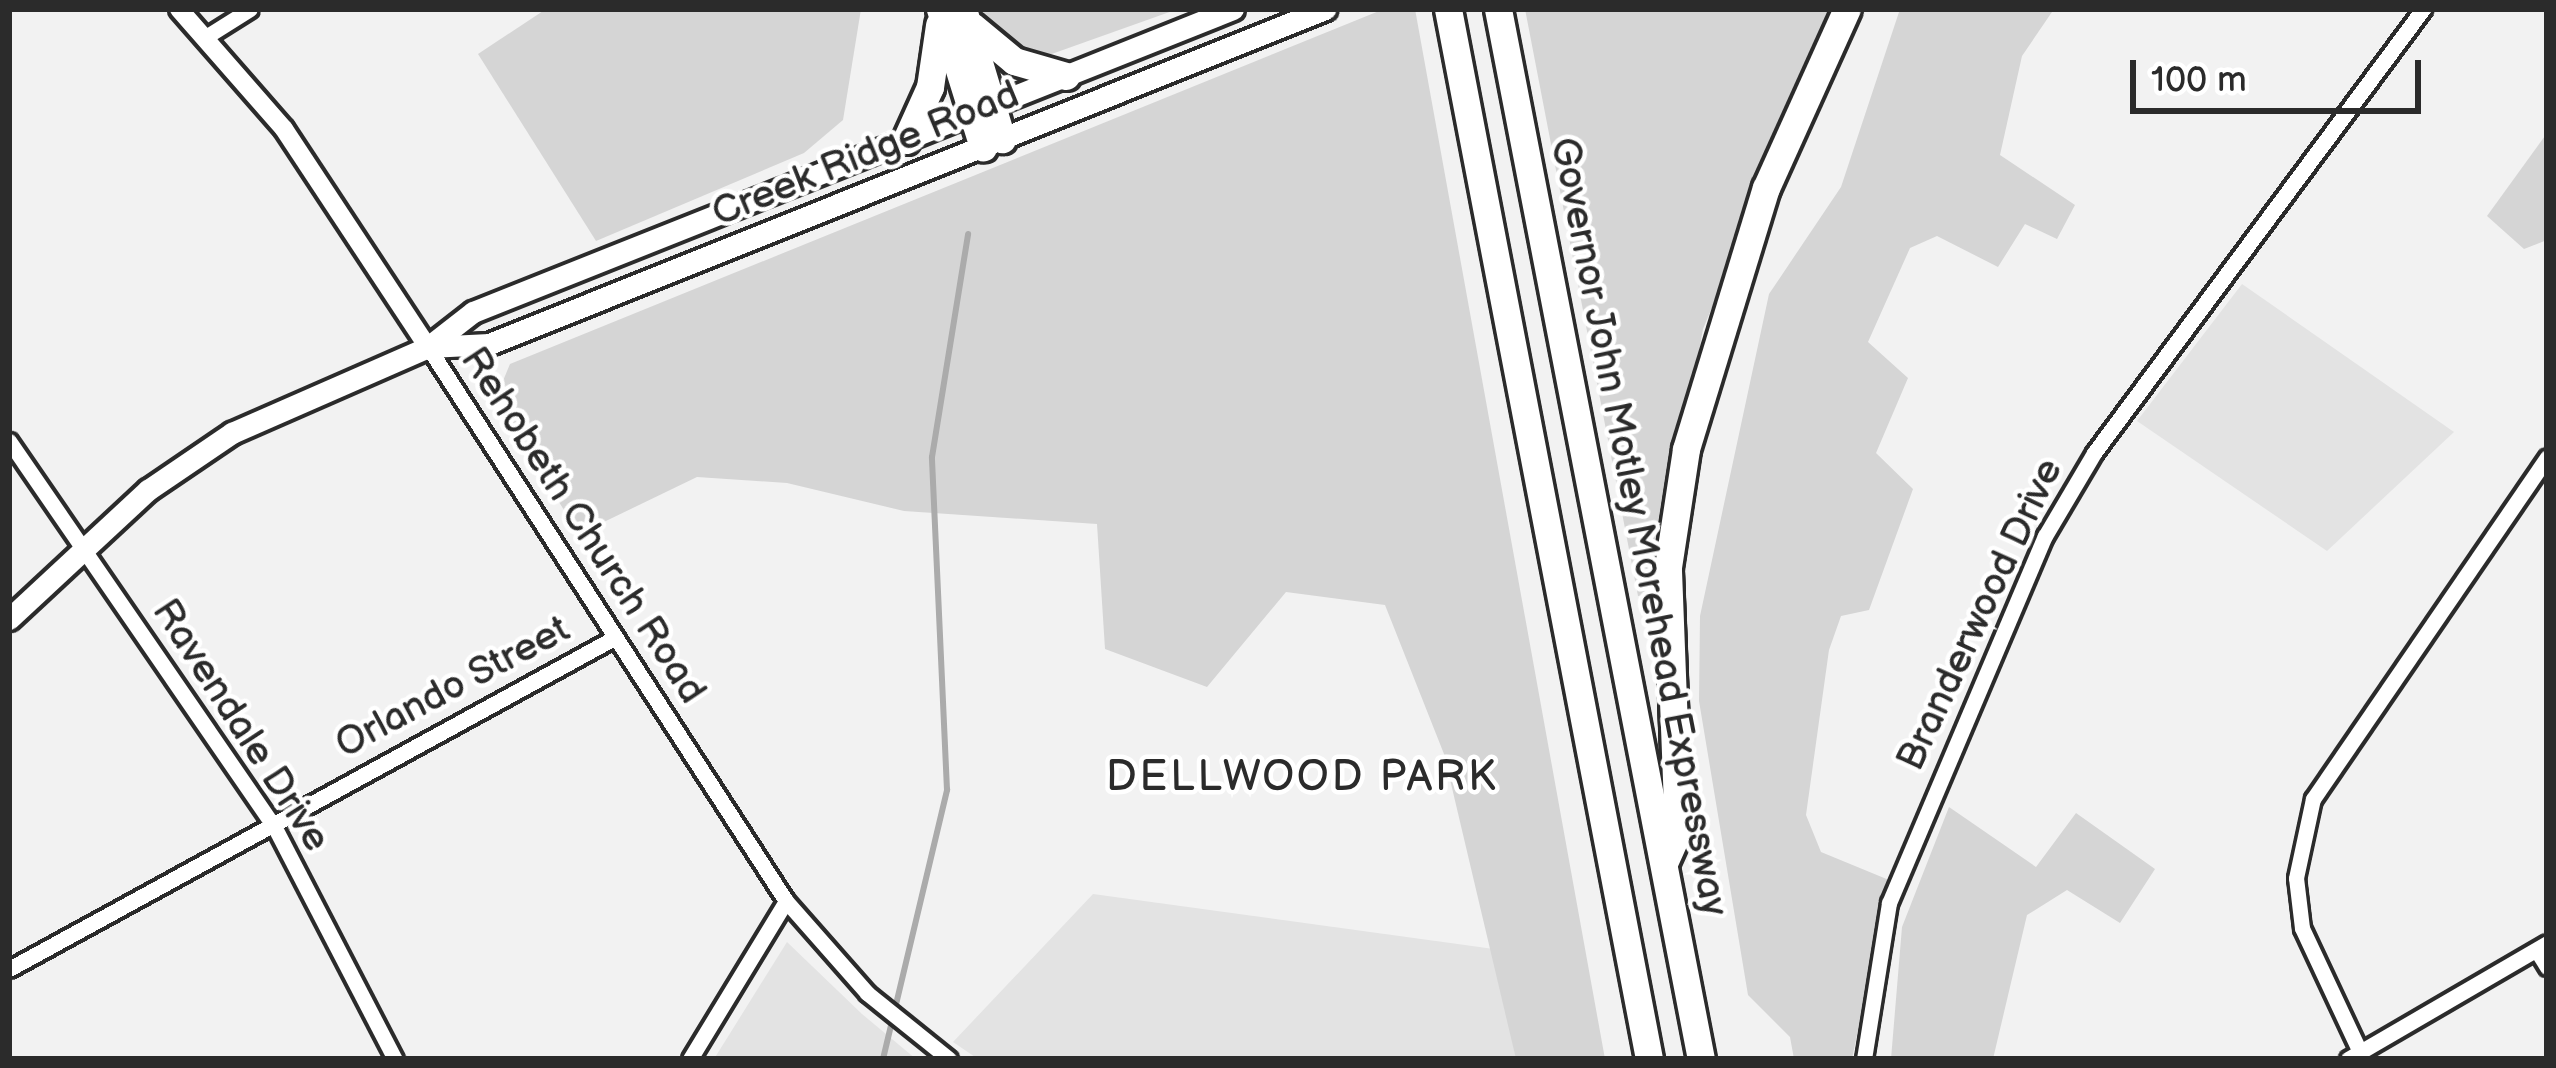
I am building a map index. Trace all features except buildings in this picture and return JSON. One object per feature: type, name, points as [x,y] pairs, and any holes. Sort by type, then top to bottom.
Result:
[{"type":"highway","points":[[1448,9],[1649,1059]]},
{"type":"highway","name":"Governor John Motley Morehead Expressway","points":[[1498,9],[1702,1059]]},
{"type":"highway","points":[[1664,862],[1678,831],[1668,567],[1686,448],[1758,210],[1847,9]]},
{"type":"highway","points":[[951,11],[1014,61],[1066,76]]},
{"type":"highway","points":[[951,11],[992,143]]},
{"type":"highway","points":[[905,140],[951,11]]},
{"type":"main road","name":"Creek Ridge Road","points":[[9,619],[83,550],[232,434],[428,347],[473,312],[1233,9]]},
{"type":"main road","name":"Creek Ridge Road","points":[[428,347],[489,344],[1325,9]]},
{"type":"street","name":"Rehobeth Church Road","points":[[179,9],[284,129],[786,901],[867,993],[950,1059]]},
{"type":"street","points":[[204,38],[250,9]]},
{"type":"street","name":"Branderwood Drive","points":[[1864,1059],[1889,903],[2045,536],[2094,453],[2423,9]]},
{"type":"street","name":"Ravendale Drive","points":[[9,440],[274,826],[395,1059]]},
{"type":"street","points":[[2547,457],[2313,799],[2296,878],[2302,928],[2354,1056],[2542,947],[2547,968]]},
{"type":"street","name":"Orlando Street","points":[[9,969],[614,638]]},
{"type":"street","points":[[690,1059],[786,901]]},
{"type":"shaded area","points":[[546,9],[861,9],[843,120],[804,153],[596,241],[478,54]]},
{"type":"shaded area","points":[[978,9],[1178,9],[1046,56],[1014,47]]},
{"type":"shaded area","points":[[1384,9],[1415,9],[1605,1059],[1516,1059],[1444,754],[1385,605],[1286,592],[1207,687],[1105,649],[1097,524],[904,511],[787,483],[697,477],[579,534],[495,400],[510,364]]},
{"type":"shaded area","points":[[1525,9],[1836,9],[1703,329],[1655,594],[1638,596]]},
{"type":"shaded area","points":[[1900,9],[2054,9],[2022,56],[2000,155],[2075,205],[2057,239],[2025,224],[1998,267],[1937,236],[1910,248],[1868,342],[1908,378],[1876,453],[1913,489],[1869,610],[1841,616],[1829,650],[1806,815],[1821,852],[1889,880],[1852,1059],[1794,1059],[1790,1037],[1748,995],[1699,701],[1700,616],[1769,294],[1841,187]]},
{"type":"shaded area","points":[[2547,133],[2547,240],[2524,249],[2487,216]]},
{"type":"shaded area","points":[[2242,284],[2454,432],[2327,551],[2137,421]]},
{"type":"shaded area","points":[[1949,807],[2036,867],[2076,813],[2155,869],[2120,923],[2067,890],[2027,915],[1993,1059],[1891,1059],[1902,927]]},
{"type":"shaded area","points":[[1093,894],[1494,949],[1516,1059],[978,1059],[953,1042]]},
{"type":"shaded area","points":[[787,942],[862,1014],[916,1059],[714,1059]]},
{"type":"waterway","points":[[883,1059],[947,790],[932,457],[968,234]]},
{"type":"district","name":"DELLWOOD PARK","points":[[1302,778]]}]
